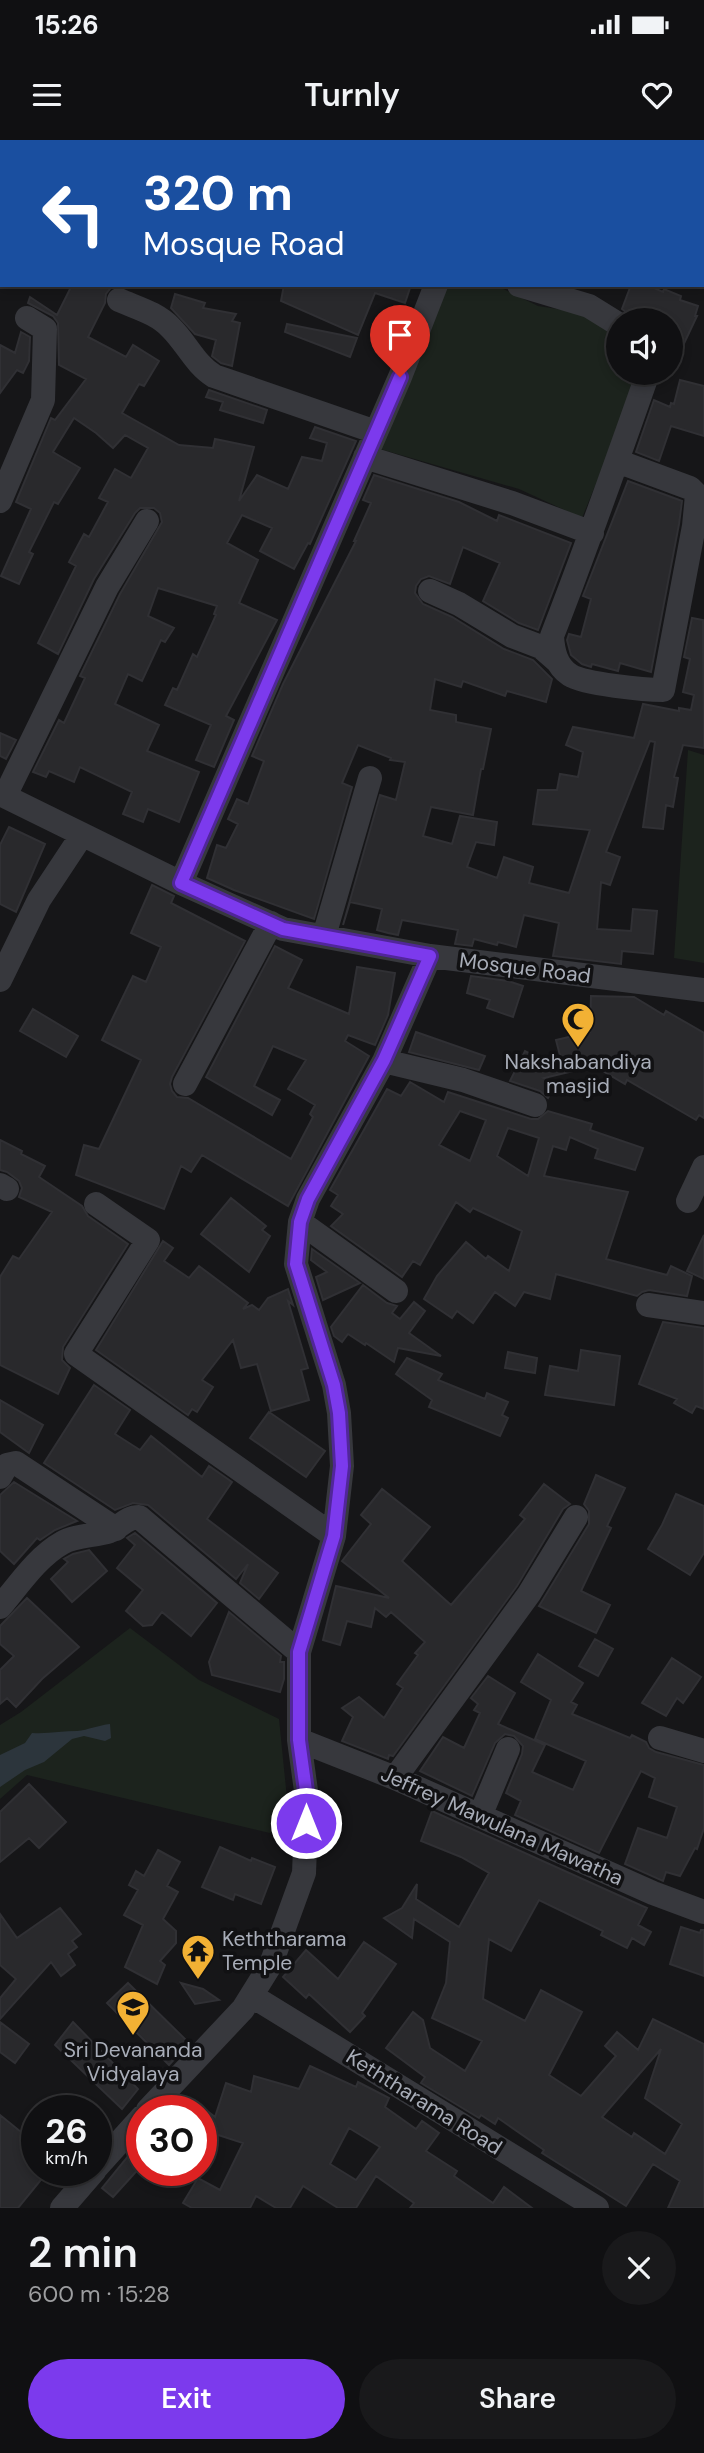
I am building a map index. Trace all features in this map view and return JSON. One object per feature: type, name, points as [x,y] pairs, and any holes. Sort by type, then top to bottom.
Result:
[{"type":"street","points":[[181,883],[376,432],[435,287]]},
{"type":"street","points":[[532,287],[593,296],[606,311]]},
{"type":"street","points":[[119,300],[159,317],[172,328],[201,368],[214,376],[376,432]]},
{"type":"street","points":[[0,501],[43,400],[45,329],[27,318]]},
{"type":"street","points":[[557,661],[552,636],[592,533],[644,385]]},
{"type":"street","points":[[365,457],[512,503],[592,533]]},
{"type":"street","points":[[430,591],[459,604],[512,636],[541,647],[570,675],[583,680],[663,690],[694,526],[697,495],[691,488],[617,461]]},
{"type":"street","points":[[2,795],[107,587],[147,521]]},
{"type":"street","points":[[324,936],[370,778]]},
{"type":"street","name":"Mosque Road","points":[[2,795],[181,883],[283,929],[430,956],[704,990]]},
{"type":"street","points":[[0,980],[39,900],[82,835]]},
{"type":"street","points":[[186,1084],[271,923]]},
{"type":"street","points":[[162,2095],[243,2009],[271,1964],[304,1873],[307,1798],[299,1740],[299,1652],[334,1536],[342,1466],[339,1413],[334,1385],[296,1264],[300,1222],[308,1199],[384,1060],[430,956]]},
{"type":"street","points":[[384,1060],[463,1080],[536,1105]]},
{"type":"street","points":[[688,1201],[704,1167]]},
{"type":"street","points":[[96,1204],[148,1240],[76,1354],[334,1536]]},
{"type":"street","points":[[300,1222],[396,1291]]},
{"type":"street","points":[[648,1305],[704,1313]]},
{"type":"street","points":[[0,1477],[7,1465],[16,1463],[116,1529]]},
{"type":"street","points":[[0,1606],[41,1560],[63,1542],[116,1529],[130,1517],[139,1517],[299,1652]]},
{"type":"street","points":[[395,1778],[528,1594],[576,1517]]},
{"type":"street","points":[[660,1738],[704,1751]]},
{"type":"street","name":"Jeffrey Mawulana Mawatha","points":[[299,1740],[395,1778],[653,1893],[704,1912]]},
{"type":"street","points":[[480,1816],[508,1749]]},
{"type":"street","name":"Keththarama Road","points":[[251,1996],[597,2208]]},
{"type":"street","points":[[112,2151],[126,2135]]},
{"type":"street","points":[[61,2208],[81,2186]]},
{"type":"shaded area","points":[[446,287],[499,287],[538,306],[583,313],[606,326],[606,385],[636,385],[582,518],[519,489],[380,449]]},
{"type":"shaded area","points":[[688,750],[704,755],[704,963],[674,958]]},
{"type":"shaded area","points":[[130,1628],[199,1680],[279,1719],[291,1838],[27,1775],[0,1799],[0,1725],[21,1712]]},
{"type":"shaded area","points":[[110,1724],[111,1738],[105,1741],[84,1736],[72,1739],[44,1762],[25,1770],[0,1787],[0,1755],[25,1743],[32,1733],[77,1731]]},
{"type":"building","points":[[71,287],[111,287],[88,337],[126,357],[133,345],[159,361],[144,386],[139,384],[122,413],[179,445],[213,448],[215,439],[254,447],[239,501],[257,475],[288,489],[302,457],[322,461],[327,443],[310,438],[315,427],[356,441],[310,544],[308,543],[294,569],[260,551],[272,528],[242,515],[227,543],[258,560],[239,603],[277,620],[226,716],[234,720],[214,767],[196,760],[211,725],[165,705],[173,688],[177,690],[193,654],[197,657],[216,615],[217,606],[158,588],[148,616],[174,628],[165,642],[161,640],[142,681],[128,674],[115,704],[159,725],[147,751],[199,772],[179,822],[148,809],[143,822],[123,814],[132,792],[80,767],[74,782],[49,771],[46,777],[33,772],[59,720],[64,723],[85,678],[80,676],[120,594],[162,522],[160,513],[154,508],[140,508],[94,579],[58,654],[38,643],[76,566],[69,562],[84,534],[89,537],[108,502],[99,498],[115,469],[131,478],[148,448],[125,435],[113,448],[74,418],[53,452],[80,468],[58,504],[54,502],[29,552],[33,554],[19,584],[1,576],[31,509],[16,502],[51,418],[55,420],[86,379],[59,365],[58,323],[53,316],[28,303],[30,297],[57,315]]},
{"type":"building","points":[[284,287],[410,287],[405,303],[375,293],[358,335],[281,301]]},
{"type":"building","points":[[630,287],[652,287],[663,292],[664,289],[681,296],[680,300],[698,306],[697,316],[683,346],[683,308],[622,308]]},
{"type":"building","points":[[175,294],[205,303],[203,308],[236,314],[232,321],[240,323],[232,366],[221,363],[212,356],[216,340],[195,334],[171,308]]},
{"type":"building","points":[[287,324],[357,338],[350,357],[285,332]]},
{"type":"building","points":[[21,332],[30,337],[29,361],[23,373],[17,370],[0,393],[0,345],[15,353]]},
{"type":"building","points":[[683,381],[704,386],[704,436],[671,426],[659,461],[636,452],[654,400],[670,407],[671,403],[674,404],[679,385],[683,385]]},
{"type":"building","points":[[209,390],[267,410],[263,423],[220,410],[223,402],[206,397]]},
{"type":"building","points":[[374,475],[459,502],[497,521],[499,515],[571,543],[538,630],[519,623],[483,601],[500,563],[463,547],[450,584],[429,576],[421,579],[416,586],[415,593],[423,604],[452,617],[504,649],[533,660],[552,679],[546,702],[507,691],[505,696],[463,681],[461,687],[435,679],[430,710],[456,715],[456,722],[491,729],[473,815],[431,807],[423,836],[452,844],[460,816],[497,822],[494,845],[476,842],[467,867],[497,878],[504,857],[533,867],[529,883],[569,893],[590,830],[533,824],[538,790],[557,790],[560,774],[578,777],[583,752],[566,745],[573,727],[634,738],[643,704],[679,711],[679,708],[691,710],[694,695],[683,692],[690,659],[684,657],[692,618],[703,620],[704,748],[683,745],[674,777],[678,778],[673,807],[666,805],[663,829],[643,827],[655,742],[650,741],[606,852],[620,857],[610,885],[601,882],[597,929],[631,931],[633,909],[657,911],[653,954],[622,951],[621,964],[553,956],[559,923],[524,915],[516,947],[474,939],[472,946],[455,944],[458,930],[402,920],[398,935],[388,933],[377,930],[382,909],[350,902],[343,925],[380,795],[396,800],[405,762],[390,760],[391,758],[358,745],[342,783],[352,787],[314,919],[207,878],[217,845],[226,848],[238,824],[228,819],[237,799],[248,804],[264,761],[252,756],[283,684],[356,541],[371,503],[363,500]]},
{"type":"building","points":[[628,481],[682,501],[651,672],[620,663],[618,671],[582,664],[571,655],[567,640],[569,634],[581,637],[591,599],[583,596]]},
{"type":"building","points":[[0,733],[16,740],[6,759],[0,756]]},
{"type":"building","points":[[9,827],[45,844],[16,912],[0,904],[0,845]]},
{"type":"building","points":[[152,885],[174,896],[171,903],[245,941],[172,1077],[172,1091],[177,1097],[188,1098],[291,1159],[313,1117],[310,1114],[315,1105],[288,1089],[306,1060],[273,1046],[254,1086],[280,1100],[272,1115],[206,1077],[275,946],[302,960],[288,988],[349,1014],[357,967],[395,973],[388,1015],[375,1045],[348,1035],[345,1041],[369,1056],[288,1206],[202,1155],[191,1172],[181,1166],[164,1209],[76,1175],[84,1145],[99,1149],[141,1060],[102,1040],[133,976],[146,982],[161,947],[131,933]]},
{"type":"building","points":[[471,976],[523,986],[513,1017],[487,1008],[490,1000],[467,993]]},
{"type":"building","points":[[591,996],[634,997],[664,1015],[666,1011],[704,1033],[704,1118],[699,1115],[696,1120],[627,1080],[625,1084],[603,1071],[607,1063],[544,1078],[556,1083],[548,1098],[540,1091],[510,1081],[525,1051],[564,1071],[556,1040],[590,1032]]},
{"type":"building","points":[[33,1009],[78,1036],[66,1057],[20,1031]]},
{"type":"building","points":[[416,1032],[485,1056],[479,1070],[409,1052]]},
{"type":"building","points":[[410,1082],[444,1102],[448,1092],[531,1119],[538,1119],[548,1111],[592,1124],[590,1130],[643,1148],[635,1170],[595,1158],[598,1149],[570,1137],[566,1150],[553,1146],[544,1176],[628,1192],[606,1259],[667,1275],[671,1266],[692,1276],[687,1296],[649,1290],[637,1296],[556,1274],[550,1299],[524,1292],[515,1306],[495,1292],[473,1323],[457,1311],[452,1318],[424,1299],[437,1276],[466,1242],[486,1259],[488,1256],[509,1271],[522,1231],[473,1208],[470,1212],[456,1202],[420,1265],[413,1261],[402,1277],[331,1226],[343,1214],[331,1206],[338,1195],[330,1190],[387,1089],[401,1096]],"holes":[[[460,1111],[486,1120],[470,1161],[439,1145]],[[508,1128],[539,1138],[528,1176],[497,1156]]]},
{"type":"building","points":[[0,1140],[45,1166],[39,1177],[82,1206],[88,1216],[128,1244],[63,1347],[62,1360],[70,1368],[58,1394],[0,1365],[0,1277],[13,1256],[19,1259],[52,1212],[19,1197],[22,1188],[19,1181],[0,1170]]},
{"type":"building","points":[[231,1198],[266,1226],[262,1230],[270,1236],[249,1272],[201,1234]]},
{"type":"building","points":[[704,1235],[704,1279],[687,1271]]},
{"type":"building","points":[[163,1241],[173,1248],[164,1261],[189,1278],[199,1266],[248,1303],[243,1309],[252,1305],[259,1310],[268,1298],[288,1289],[293,1305],[288,1301],[308,1368],[301,1370],[309,1400],[271,1411],[257,1364],[241,1368],[233,1340],[202,1380],[213,1387],[197,1412],[192,1409],[188,1415],[96,1350]]},
{"type":"building","points":[[312,1249],[360,1283],[323,1300],[316,1277],[327,1272],[311,1260]]},
{"type":"building","points":[[363,1285],[387,1303],[397,1306],[392,1313],[400,1319],[414,1302],[425,1311],[409,1333],[441,1356],[398,1348],[394,1362],[348,1334],[342,1342],[334,1336],[331,1327]]},
{"type":"building","points":[[663,1322],[704,1328],[704,1409],[696,1406],[692,1413],[674,1403],[677,1399],[639,1384]]},
{"type":"building","points":[[581,1350],[620,1356],[614,1405],[545,1395],[550,1366],[578,1371]]},
{"type":"building","points":[[508,1352],[537,1358],[535,1373],[505,1368]]},
{"type":"building","points":[[407,1358],[442,1374],[438,1380],[485,1399],[487,1393],[508,1402],[502,1415],[508,1418],[500,1436],[429,1407],[432,1400],[396,1374]]},
{"type":"building","points":[[94,1385],[130,1410],[115,1434],[140,1450],[151,1436],[202,1477],[209,1466],[232,1482],[207,1519],[278,1573],[259,1599],[240,1583],[248,1564],[236,1579],[148,1505],[133,1503],[115,1510],[44,1463]]},
{"type":"building","points":[[0,1400],[43,1425],[29,1453],[0,1432]]},
{"type":"building","points":[[269,1412],[325,1451],[306,1477],[250,1438]]},
{"type":"building","points":[[596,1475],[625,1488],[607,1526],[611,1528],[581,1591],[610,1605],[596,1633],[539,1606],[589,1524],[589,1511],[584,1504]]},
{"type":"building","points":[[14,1482],[77,1521],[40,1540],[37,1538],[14,1564],[0,1551],[0,1495]]},
{"type":"building","points":[[544,1484],[570,1504],[563,1509],[517,1586],[393,1756],[389,1755],[388,1759],[342,1741],[353,1717],[342,1708],[359,1697],[384,1718],[403,1688],[397,1684],[418,1655],[415,1653],[425,1642],[391,1612],[386,1617],[375,1608],[371,1627],[347,1621],[340,1645],[323,1640],[336,1586],[389,1598],[342,1561],[371,1524],[361,1515],[382,1489],[430,1527],[402,1561],[451,1605],[525,1519],[520,1515]]},
{"type":"building","points":[[676,1494],[704,1506],[704,1553],[690,1575],[648,1549]]},
{"type":"building","points":[[135,1533],[217,1603],[191,1636],[162,1612],[152,1625],[143,1626],[126,1611],[143,1590],[117,1568],[135,1545],[127,1538]]},
{"type":"building","points":[[89,1550],[107,1571],[72,1602],[51,1579],[68,1562],[64,1559]]},
{"type":"building","points":[[27,1598],[79,1647],[42,1679],[16,1707],[7,1698],[0,1704],[0,1670],[14,1656],[0,1644],[0,1626]]},
{"type":"building","points":[[229,1612],[281,1656],[280,1662],[284,1662],[284,1679],[280,1692],[212,1675],[209,1662]]},
{"type":"building","points":[[595,1639],[613,1649],[598,1676],[579,1666]]},
{"type":"building","points":[[538,1654],[583,1683],[571,1702],[577,1705],[572,1714],[630,1738],[632,1735],[646,1742],[649,1748],[656,1752],[704,1765],[704,1828],[697,1849],[695,1848],[680,1876],[666,1872],[663,1881],[625,1864],[638,1828],[667,1838],[677,1807],[649,1797],[655,1778],[641,1771],[599,1853],[515,1815],[521,1801],[506,1793],[523,1746],[514,1736],[505,1734],[495,1743],[472,1796],[420,1771],[443,1737],[464,1748],[480,1713],[474,1710],[478,1704],[471,1698],[488,1676],[515,1693],[498,1724],[545,1745],[532,1772],[573,1790],[586,1761],[535,1739],[551,1700],[521,1682]]},
{"type":"building","points":[[672,1658],[701,1677],[683,1703],[677,1698],[666,1716],[642,1703]]},
{"type":"building","points":[[29,1784],[66,1822],[39,1848],[29,1838],[0,1862],[0,1812]]},
{"type":"building","points":[[432,1811],[647,1908],[638,1925],[651,1932],[644,1945],[632,1938],[627,1948],[601,1935],[603,1931],[539,1900],[511,1951],[489,1939],[483,1999],[525,2021],[541,1990],[582,2012],[549,2075],[581,2096],[616,2056],[605,2046],[617,2032],[638,2050],[653,2019],[704,2044],[704,2208],[668,2208],[680,2181],[653,2164],[626,2206],[542,2153],[544,2150],[498,2118],[495,2124],[481,2115],[479,2118],[421,2083],[425,2077],[386,2048],[413,2012],[423,2020],[430,2048],[465,2071],[482,2041],[432,2018],[446,1983],[450,1942],[414,1919],[412,1938],[384,1918],[402,1908],[417,1884],[416,1899],[459,1927],[489,1873],[461,1857],[421,1841]],"holes":[[[661,2049],[645,2098],[682,2124],[665,2154],[634,2133],[632,2137],[602,2117]]]},
{"type":"building","points":[[220,1847],[251,1861],[252,1858],[275,1867],[261,1904],[235,1894],[233,1900],[202,1887]]},
{"type":"building","points":[[158,1850],[180,1862],[167,1886],[178,1892],[163,1919],[176,1931],[176,1943],[160,1961],[165,1965],[157,1984],[125,1967],[143,1925],[124,1915],[138,1890],[129,1885],[136,1871],[144,1876]]},
{"type":"building","points":[[60,1908],[81,1934],[72,1941],[77,1947],[68,1954],[75,1965],[61,1976],[51,1962],[0,2019],[0,1998],[16,1979],[0,1965],[0,1914],[17,1938]]},
{"type":"building","points":[[681,1927],[700,1933],[704,1930],[704,1976],[670,1964]]},
{"type":"building","points":[[364,1942],[396,1964],[362,2013],[365,2016],[350,2032],[309,1994],[306,1998],[283,1977],[306,1950],[338,1979]]},
{"type":"building","points":[[128,1983],[189,2043],[169,2065],[107,2003]]},
{"type":"building","points":[[181,1983],[203,1989],[219,2000],[195,2004]]},
{"type":"building","points":[[0,2022],[29,2044],[15,2063],[0,2052]]},
{"type":"building","points":[[73,2022],[138,2089],[133,2095],[126,2095],[126,2104],[122,2109],[112,2099],[112,2095],[107,2095],[55,2045]]},
{"type":"building","points":[[310,2066],[356,2087],[358,2082],[389,2098],[385,2107],[416,2129],[422,2121],[439,2133],[426,2151],[457,2171],[454,2176],[493,2203],[504,2187],[532,2208],[410,2208],[414,2203],[376,2176],[356,2208],[338,2208],[303,2186],[290,2208],[276,2208],[256,2196],[250,2208],[192,2208],[183,2203],[193,2186],[213,2186],[220,2190],[243,2143],[217,2135],[217,2111],[226,2083],[251,2092],[254,2076],[299,2089]],"holes":[[[349,2128],[380,2147],[356,2180],[330,2164]]]},
{"type":"building","points":[[0,2115],[21,2132],[21,2186],[36,2186],[18,2208],[0,2208]]},
{"type":"building","points":[[126,2159],[126,2183],[113,2197],[102,2188],[112,2186],[112,2176]]},
{"type":"place","name":"Nakshabandiya masjid","points":[[578,1049]]},
{"type":"place","name":"Keththarama Temple","points":[[198,1981]]},
{"type":"place","name":"Sri Devananda Vidyalaya","points":[[133,2037]]},
{"type":"route","points":[[306,1823],[307,1798],[299,1740],[299,1652],[334,1536],[342,1466],[339,1413],[334,1385],[296,1264],[300,1222],[308,1199],[384,1060],[430,956],[283,929],[181,883],[400,377]]}]
